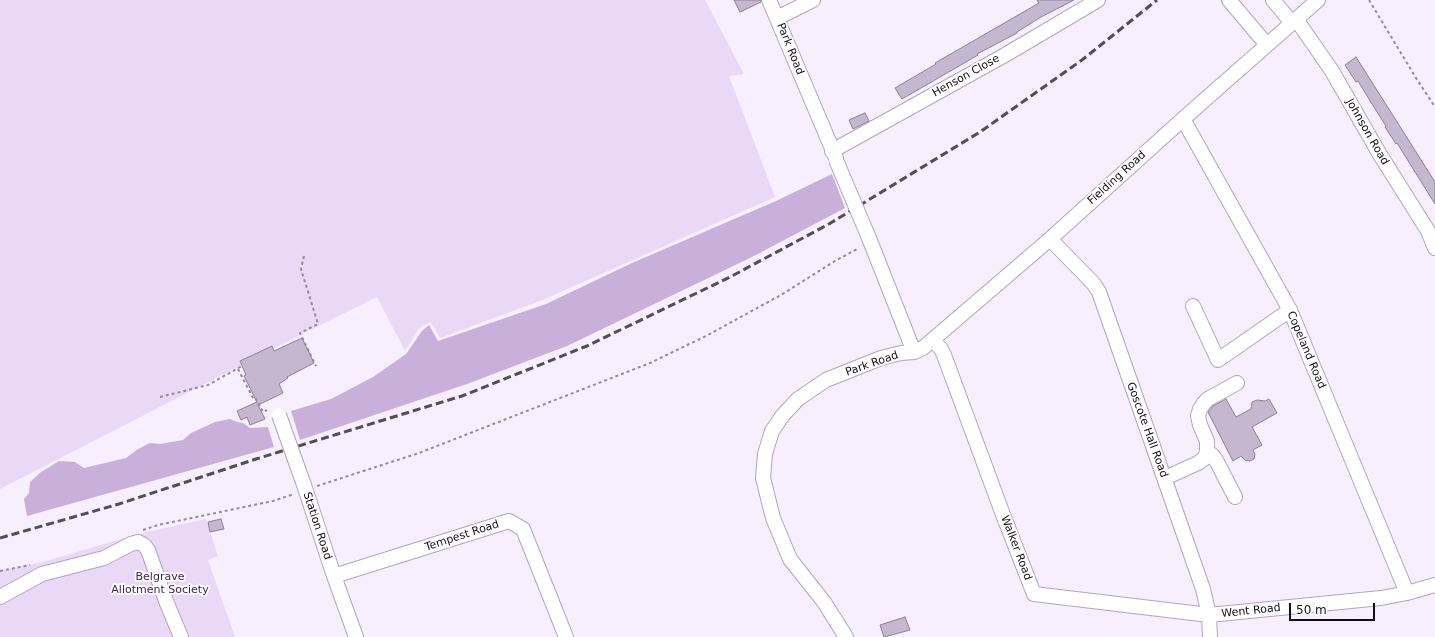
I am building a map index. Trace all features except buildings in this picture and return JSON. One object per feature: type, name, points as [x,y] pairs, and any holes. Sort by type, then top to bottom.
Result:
[{"type":"street","name":"Park Road","points":[[769,0],[870,240],[914,352],[901,353],[881,358],[826,380],[798,399],[783,415],[772,431],[765,454],[763,478],[773,518],[790,559],[824,602],[846,637]]},
{"type":"street","points":[[777,18],[813,0]]},
{"type":"street","name":"Henson Close","points":[[834,155],[1098,0]]},
{"type":"street","points":[[1229,0],[1267,45]]},
{"type":"street","name":"Johnson Road","points":[[1274,0],[1294,21],[1332,71],[1379,153],[1428,231],[1435,248]]},
{"type":"street","name":"Fielding Road","points":[[914,352],[923,348],[933,340],[1050,239],[1182,118],[1318,0]]},
{"type":"street","name":"Copeland Road","points":[[1182,118],[1290,310],[1406,594]]},
{"type":"street","name":"Goscote Hall Road","points":[[1050,239],[1093,283],[1099,292],[1204,589],[1209,615],[1210,637]]},
{"type":"street","points":[[1193,306],[1218,360],[1290,310]]},
{"type":"street","name":"Walker Road","points":[[933,340],[944,355],[999,505],[1034,594],[1209,615]]},
{"type":"street","points":[[1165,478],[1198,463],[1205,458],[1207,452],[1207,441],[1198,416],[1200,409],[1208,399],[1237,383]]},
{"type":"street","name":"Station Road","points":[[277,411],[356,637]]},
{"type":"street","points":[[1207,452],[1213,456],[1235,497]]},
{"type":"street","name":"Tempest Road","points":[[334,576],[509,521],[523,529],[566,637]]},
{"type":"street","points":[[0,597],[42,574],[104,558],[138,542],[144,545],[148,550],[166,601],[181,637]]},
{"type":"street","name":"Went Road","points":[[1209,615],[1381,598],[1406,594],[1435,584]]},
{"type":"path","points":[[1369,0],[1435,107]]},
{"type":"path","points":[[138,532],[158,525],[273,501],[305,488],[419,453],[650,363],[706,336],[781,295],[870,240]]},
{"type":"path","points":[[304,256],[301,269],[318,324],[300,333],[316,366]]},
{"type":"path","points":[[160,397],[208,385],[242,366]]},
{"type":"path","points":[[238,369],[254,400],[256,399],[263,412],[277,411]]},
{"type":"path","points":[[0,571],[36,564]]},
{"type":"green space","points":[[0,0],[705,0],[744,74],[729,76],[775,197],[545,299],[440,338],[431,322],[419,328],[405,351],[377,297],[0,489]]},
{"type":"green space","name":"Belgrave Allotment Society","points":[[206,519],[218,556],[208,560],[235,637],[0,637],[0,571],[43,562],[138,534]]},
{"type":"shaded area","points":[[832,174],[845,208],[752,257],[567,346],[467,384],[300,440],[291,411],[331,399],[373,377],[406,354],[422,331],[429,325],[438,341],[546,304],[632,263],[776,201]]},
{"type":"shaded area","points":[[230,419],[243,423],[250,428],[268,427],[274,447],[27,516],[24,499],[29,493],[30,482],[41,472],[59,461],[75,462],[84,468],[126,458],[138,449],[150,443],[160,444],[183,440],[191,433],[215,422]]},
{"type":"railway","points":[[0,538],[119,504],[256,459],[462,396],[587,346],[730,277],[829,224],[980,132],[1082,60],[1157,0]]}]
